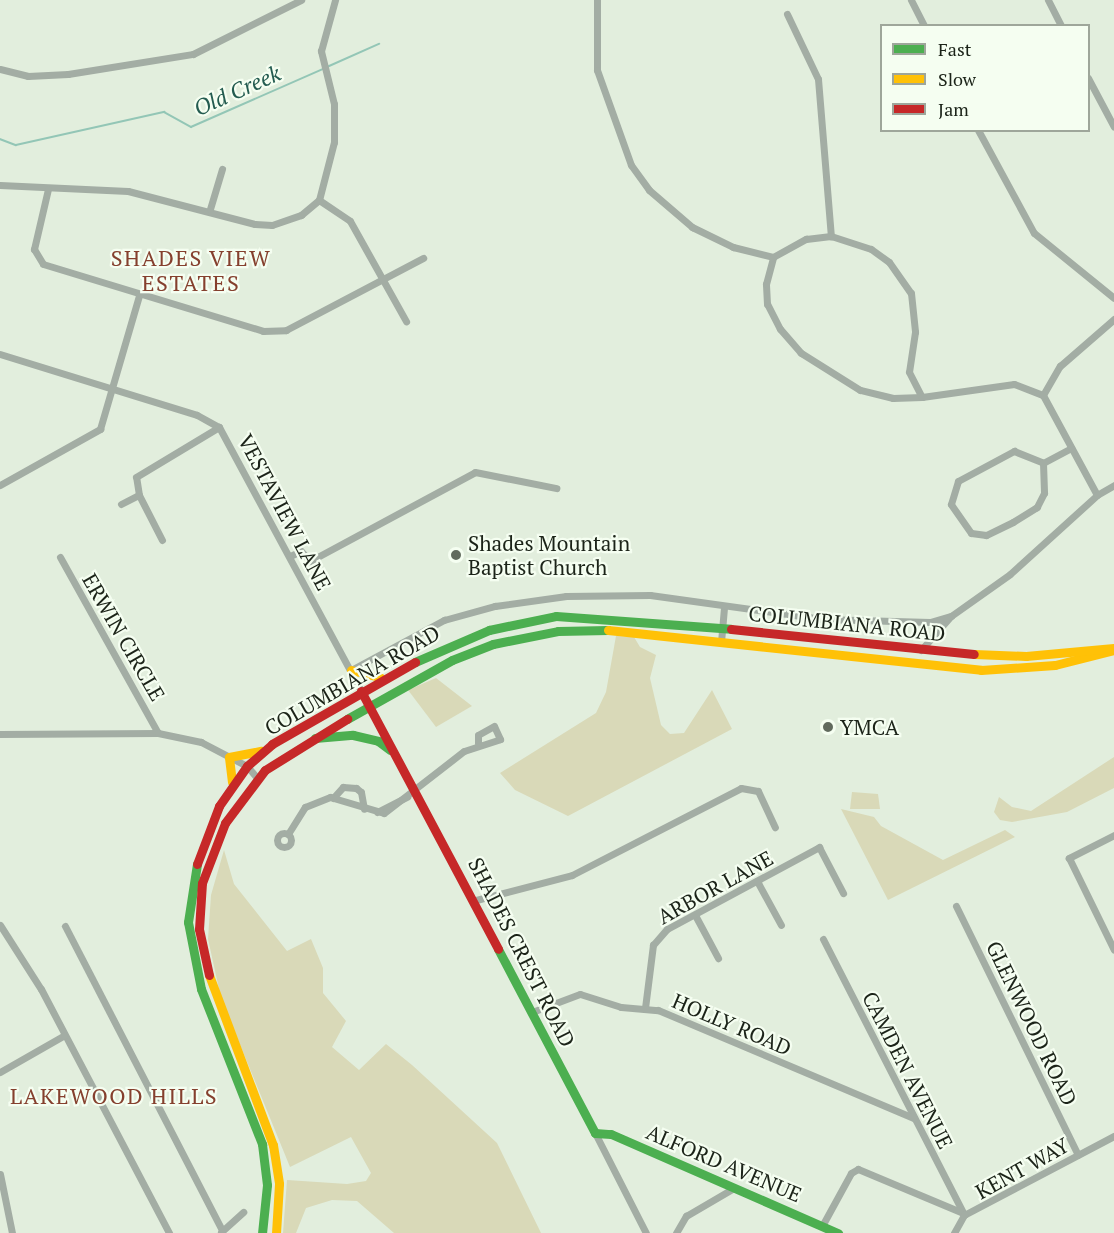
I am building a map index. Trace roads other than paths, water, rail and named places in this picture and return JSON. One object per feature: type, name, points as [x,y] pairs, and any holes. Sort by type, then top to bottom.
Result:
[{"type":"main road","name":"COLUMBIANA ROAD","points":[[262,1233],[267,1175],[260,1120],[201,989],[188,922],[193,875],[203,838],[230,787],[247,766],[266,750],[361,691],[424,656],[479,633],[537,619],[597,615],[921,650],[1026,656],[1114,649]]},
{"type":"main road","points":[[537,619],[540,634]]},
{"type":"main road","name":"COLUMBIANA ROAD","points":[[276,1233],[277,1168],[212,991],[199,928],[202,883],[217,839],[258,778],[309,739],[430,669],[493,644],[540,634],[597,629],[981,670],[1055,664],[1114,649]]},
{"type":"main road","points":[[424,656],[430,669]]},
{"type":"main road","points":[[351,670],[370,678],[388,675]]},
{"type":"main road","name":"SHADES CREST ROAD","points":[[361,691],[476,900],[595,1133]]},
{"type":"main road","points":[[309,739],[364,737],[394,753]]},
{"type":"main road","points":[[230,787],[234,773],[230,757],[266,750]]},
{"type":"main road","name":"ALFORD AVENUE","points":[[595,1133],[611,1134],[732,1189],[838,1233]]},
{"type":"street","points":[[0,69],[28,76],[68,74],[193,54],[301,0]]},
{"type":"street","points":[[0,184],[48,189],[57,185],[128,191],[272,225],[301,215],[319,200],[336,124],[321,51],[335,0]]},
{"type":"street","points":[[597,0],[597,70],[631,165],[649,190],[692,227],[733,247],[773,258]]},
{"type":"street","points":[[911,0],[923,24]]},
{"type":"street","points":[[1048,0],[1060,24]]},
{"type":"street","points":[[787,14],[818,79],[831,236]]},
{"type":"street","points":[[1090,80],[1114,127]]},
{"type":"street","points":[[979,132],[1034,233],[1114,298]]},
{"type":"street","points":[[210,210],[222,169]]},
{"type":"street","points":[[48,189],[35,242],[37,256],[43,264],[139,296],[277,332],[423,258]]},
{"type":"street","points":[[319,200],[350,221],[384,278],[406,321]]},
{"type":"street","points":[[922,397],[909,372],[915,320],[911,293],[904,279],[871,249],[831,236],[806,239],[773,258],[766,284],[767,304],[780,329],[801,353],[860,390],[893,398],[922,397],[1014,384],[1043,395],[1097,495]]},
{"type":"street","points":[[0,485],[100,429],[139,296]]},
{"type":"street","points":[[1043,395],[1060,366],[1114,319]]},
{"type":"street","name":"VESTAVIEW LANE","points":[[0,354],[197,415],[219,428],[361,691]]},
{"type":"street","points":[[162,540],[139,495],[136,477],[219,428]]},
{"type":"street","points":[[1043,463],[1071,448]]},
{"type":"street","points":[[1014,451],[1043,463],[1044,493],[1029,513],[986,535],[962,525],[951,494],[965,475],[1014,451]]},
{"type":"street","points":[[290,556],[301,551],[310,561],[475,472],[556,488]]},
{"type":"street","points":[[921,650],[951,616],[1010,574],[1097,495],[1114,486]]},
{"type":"street","points":[[120,504],[139,495]]},
{"type":"street","name":"ERWIN CIRCLE","points":[[60,557],[158,733]]},
{"type":"street","points":[[351,670],[444,620],[495,606],[619,594],[877,623],[930,622],[951,616]]},
{"type":"street","points":[[721,642],[724,606]]},
{"type":"street","points":[[0,734],[158,733],[201,742],[247,766],[258,778]]},
{"type":"street","points":[[333,798],[364,810],[384,813],[478,743]]},
{"type":"street","points":[[288,834],[305,807],[333,798],[343,787],[356,788],[362,792],[364,810]]},
{"type":"street","points":[[476,900],[510,888],[573,876],[741,788],[758,791],[775,827]]},
{"type":"street","points":[[1114,835],[1069,858],[1114,950]]},
{"type":"street","name":"ARBOR LANE","points":[[645,1008],[653,945],[661,934],[819,847],[843,893]]},
{"type":"street","points":[[757,881],[781,925]]},
{"type":"street","name":"GLENWOOD ROAD","points":[[956,906],[1078,1155]]},
{"type":"street","points":[[695,915],[718,958]]},
{"type":"street","points":[[0,925],[11,936],[170,1233]]},
{"type":"street","points":[[65,926],[221,1232],[243,1212]]},
{"type":"street","name":"CAMDEN AVENUE","points":[[824,939],[964,1215]]},
{"type":"street","name":"HOLLY ROAD","points":[[532,1012],[580,994],[621,1006],[670,1013],[914,1118]]},
{"type":"street","points":[[0,1072],[63,1036]]},
{"type":"street","name":"SHADES CREST ROAD","points":[[595,1133],[646,1233]]},
{"type":"street","name":"KENT WAY","points":[[954,1233],[964,1215],[1114,1137]]},
{"type":"street","points":[[822,1226],[851,1173],[858,1169],[964,1215]]},
{"type":"street","points":[[0,1174],[12,1233]]},
{"type":"street","points":[[676,1233],[686,1216],[732,1189]]},
{"type":"waterway","name":"Old Creek","points":[[327,67],[379,44]]},
{"type":"waterway","name":"Old Creek","points":[[0,139],[16,145],[164,112],[191,127],[323,69]]},
{"type":"place","name":"Shades Mountain Baptist Church","points":[[456,555]]},
{"type":"place","name":"YMCA","points":[[828,727]]},
{"type":"district","name":"SHADES VIEW ESTATES","points":[[191,270]]},
{"type":"district","name":"LAKEWOOD HILLS","points":[[114,1096]]}]
